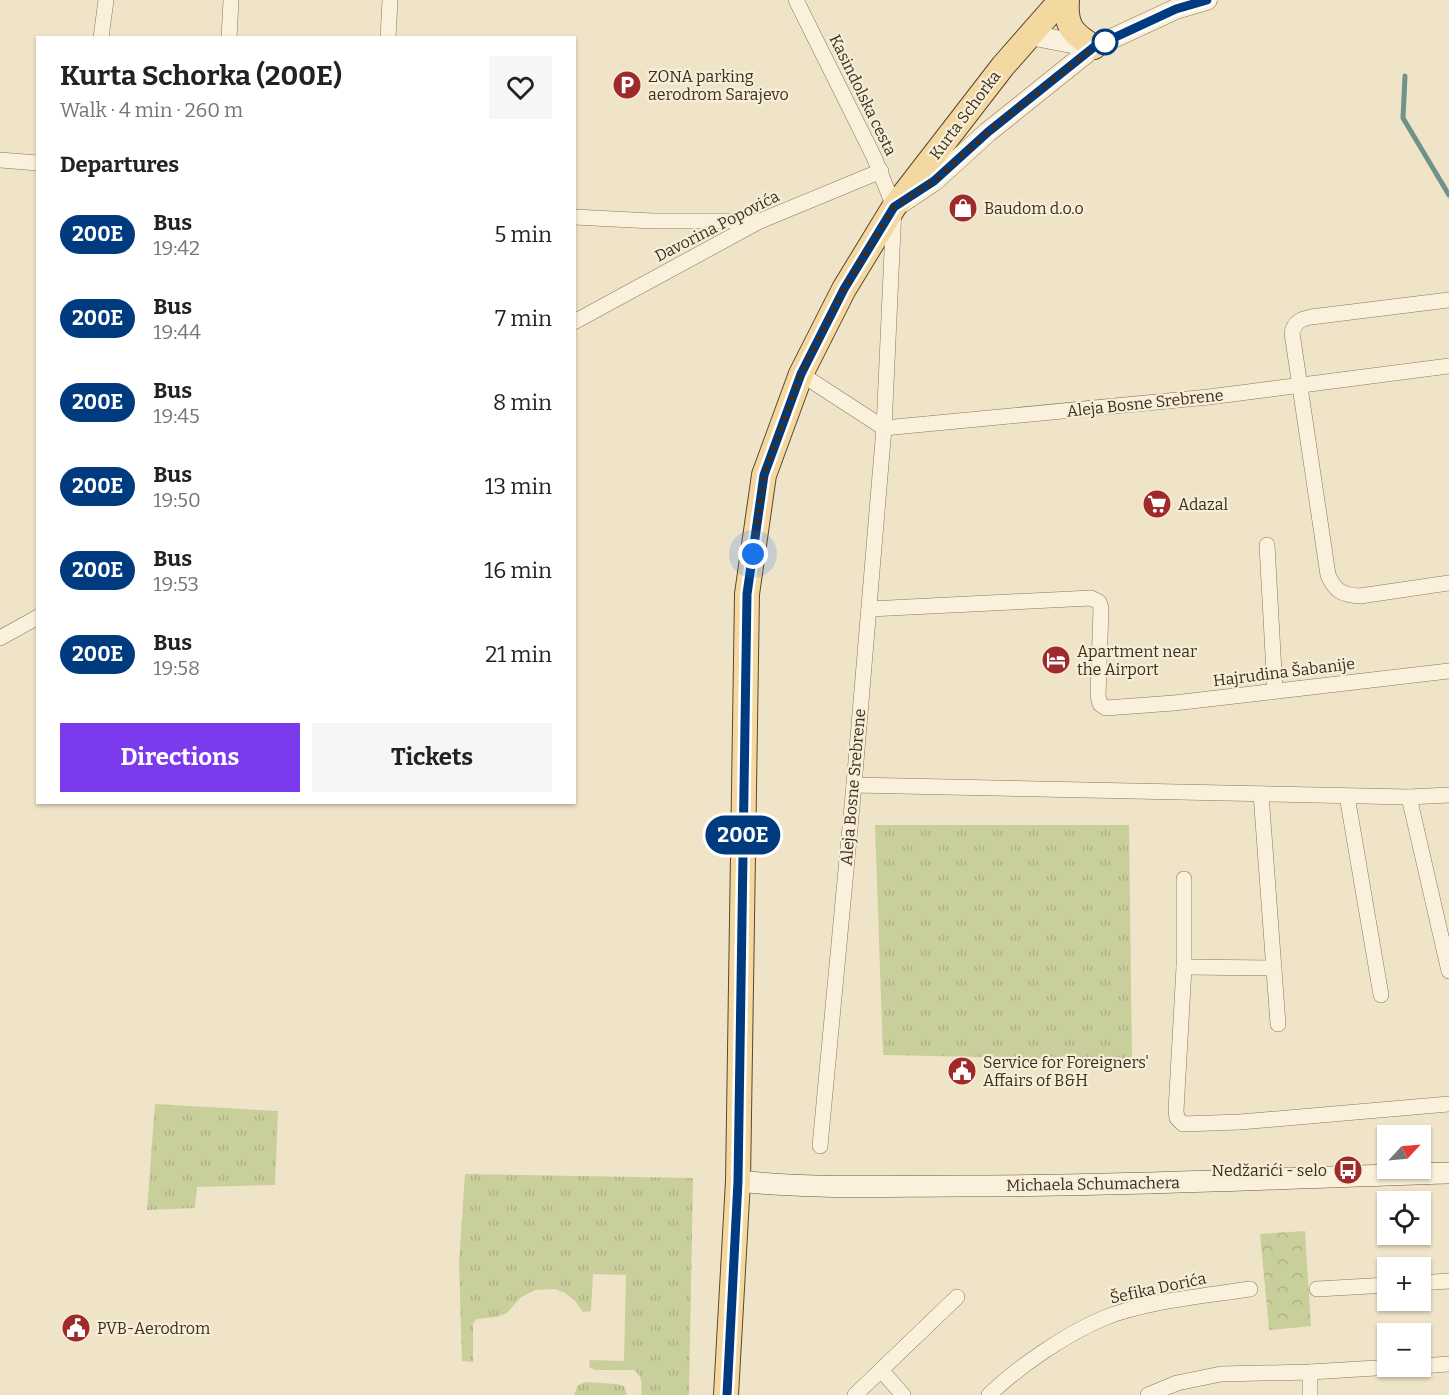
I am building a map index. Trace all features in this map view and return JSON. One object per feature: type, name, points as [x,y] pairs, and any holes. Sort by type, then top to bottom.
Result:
[{"type":"main road","name":"Kurta Schorka","points":[[726,1395],[738,1181],[747,594],[764,475],[801,374],[844,289],[894,207],[1003,66],[1061,0]]},
{"type":"main road","points":[[1067,0],[1070,26],[1077,37],[1094,47]]},
{"type":"main road","name":"Michaela Schumachera","points":[[738,1181],[836,1186],[1046,1186],[1449,1173]]},
{"type":"street","points":[[101,36],[106,0]]},
{"type":"street","points":[[229,36],[231,0]]},
{"type":"street","points":[[388,36],[390,0]]},
{"type":"street","name":"Kasindolska cesta","points":[[796,0],[881,171],[894,207]]},
{"type":"street","points":[[894,207],[934,181],[988,132],[1094,47],[1176,9],[1207,0]]},
{"type":"street","points":[[1030,35],[1094,47]]},
{"type":"street","points":[[0,160],[36,164]]},
{"type":"street","name":"Davorina Popovića","points":[[576,321],[760,221],[881,171]]},
{"type":"street","name":"Aleja Bosne Srebrene","points":[[820,1146],[854,785],[884,428],[894,207]]},
{"type":"street","points":[[576,218],[760,221]]},
{"type":"street","points":[[1449,300],[1303,319],[1293,327],[1292,333],[1328,575],[1333,586],[1339,592],[1347,595],[1360,596],[1449,584]]},
{"type":"street","name":"Aleja Bosne Srebrene","points":[[884,428],[1197,399],[1449,366]]},
{"type":"street","points":[[801,374],[884,428]]},
{"type":"street","points":[[1267,545],[1275,691]]},
{"type":"street","name":"Hajrudina Šabanije","points":[[868,609],[1091,598],[1099,602],[1101,608],[1098,696],[1102,707],[1106,708],[1174,703],[1449,671]]},
{"type":"street","points":[[0,638],[36,618]]},
{"type":"street","points":[[854,785],[1347,796],[1449,795]]},
{"type":"street","points":[[1261,794],[1278,1024]]},
{"type":"street","points":[[1347,796],[1381,995]]},
{"type":"street","points":[[1409,797],[1449,971]]},
{"type":"street","points":[[1184,879],[1184,967],[1176,1111],[1177,1118],[1183,1124],[1240,1122],[1449,1104]]},
{"type":"street","points":[[1184,967],[1275,969]]},
{"type":"street","points":[[1431,1282],[1449,1281]]},
{"type":"street","points":[[1317,1289],[1377,1286]]},
{"type":"street","name":"Šefika Dorića","points":[[989,1395],[999,1385],[1054,1345],[1106,1317],[1162,1303],[1250,1289]]},
{"type":"street","points":[[855,1395],[957,1297]]},
{"type":"street","points":[[1431,1365],[1449,1364]]},
{"type":"street","points":[[1148,1395],[1177,1383],[1221,1374],[1377,1368]]},
{"type":"street","points":[[881,1370],[903,1395]]},
{"type":"street","points":[[1310,1372],[1311,1395]]},
{"type":"green space","points":[[875,825],[1129,825],[1132,1060],[883,1055]]},
{"type":"green space","points":[[155,1104],[278,1111],[275,1185],[197,1187],[195,1208],[147,1210]]},
{"type":"green space","points":[[465,1174],[693,1178],[689,1395],[641,1395],[642,1385],[634,1370],[595,1370],[589,1367],[590,1360],[624,1361],[626,1275],[593,1274],[591,1311],[583,1312],[575,1301],[555,1289],[535,1290],[520,1298],[507,1313],[477,1319],[473,1323],[473,1362],[462,1361],[459,1263]]},
{"type":"green space","points":[[1305,1231],[1311,1326],[1269,1330],[1260,1234]]},
{"type":"green space","points":[[586,1382],[624,1386],[627,1395],[574,1395],[578,1385]]},
{"type":"waterway","points":[[1405,76],[1403,118],[1449,195]]},
{"type":"bus line","name":"200E","points":[[727,1395],[738,1181],[747,594],[764,475],[801,374],[844,289],[894,207],[934,181],[988,132],[1094,47],[1176,9],[1207,0]]},
{"type":"place","name":"ZONA parking aerodrom Sarajevo","points":[[627,85]]},
{"type":"place","name":"Baudom d.o.o","points":[[963,208]]},
{"type":"place","name":"Adazal","points":[[1157,504]]},
{"type":"place","name":"Apartment near the Airport","points":[[1056,660]]},
{"type":"place","name":"Service for Foreigners' Affairs of B&H","points":[[962,1071]]},
{"type":"place","name":"Nedžarići - selo","points":[[1348,1170]]},
{"type":"place","name":"PVB-Aerodrom","points":[[76,1328]]},
{"type":"route","points":[[753,554],[764,475],[801,374],[844,289],[894,207],[934,181],[988,132],[1094,47],[1107,41],[1105,42]]}]
